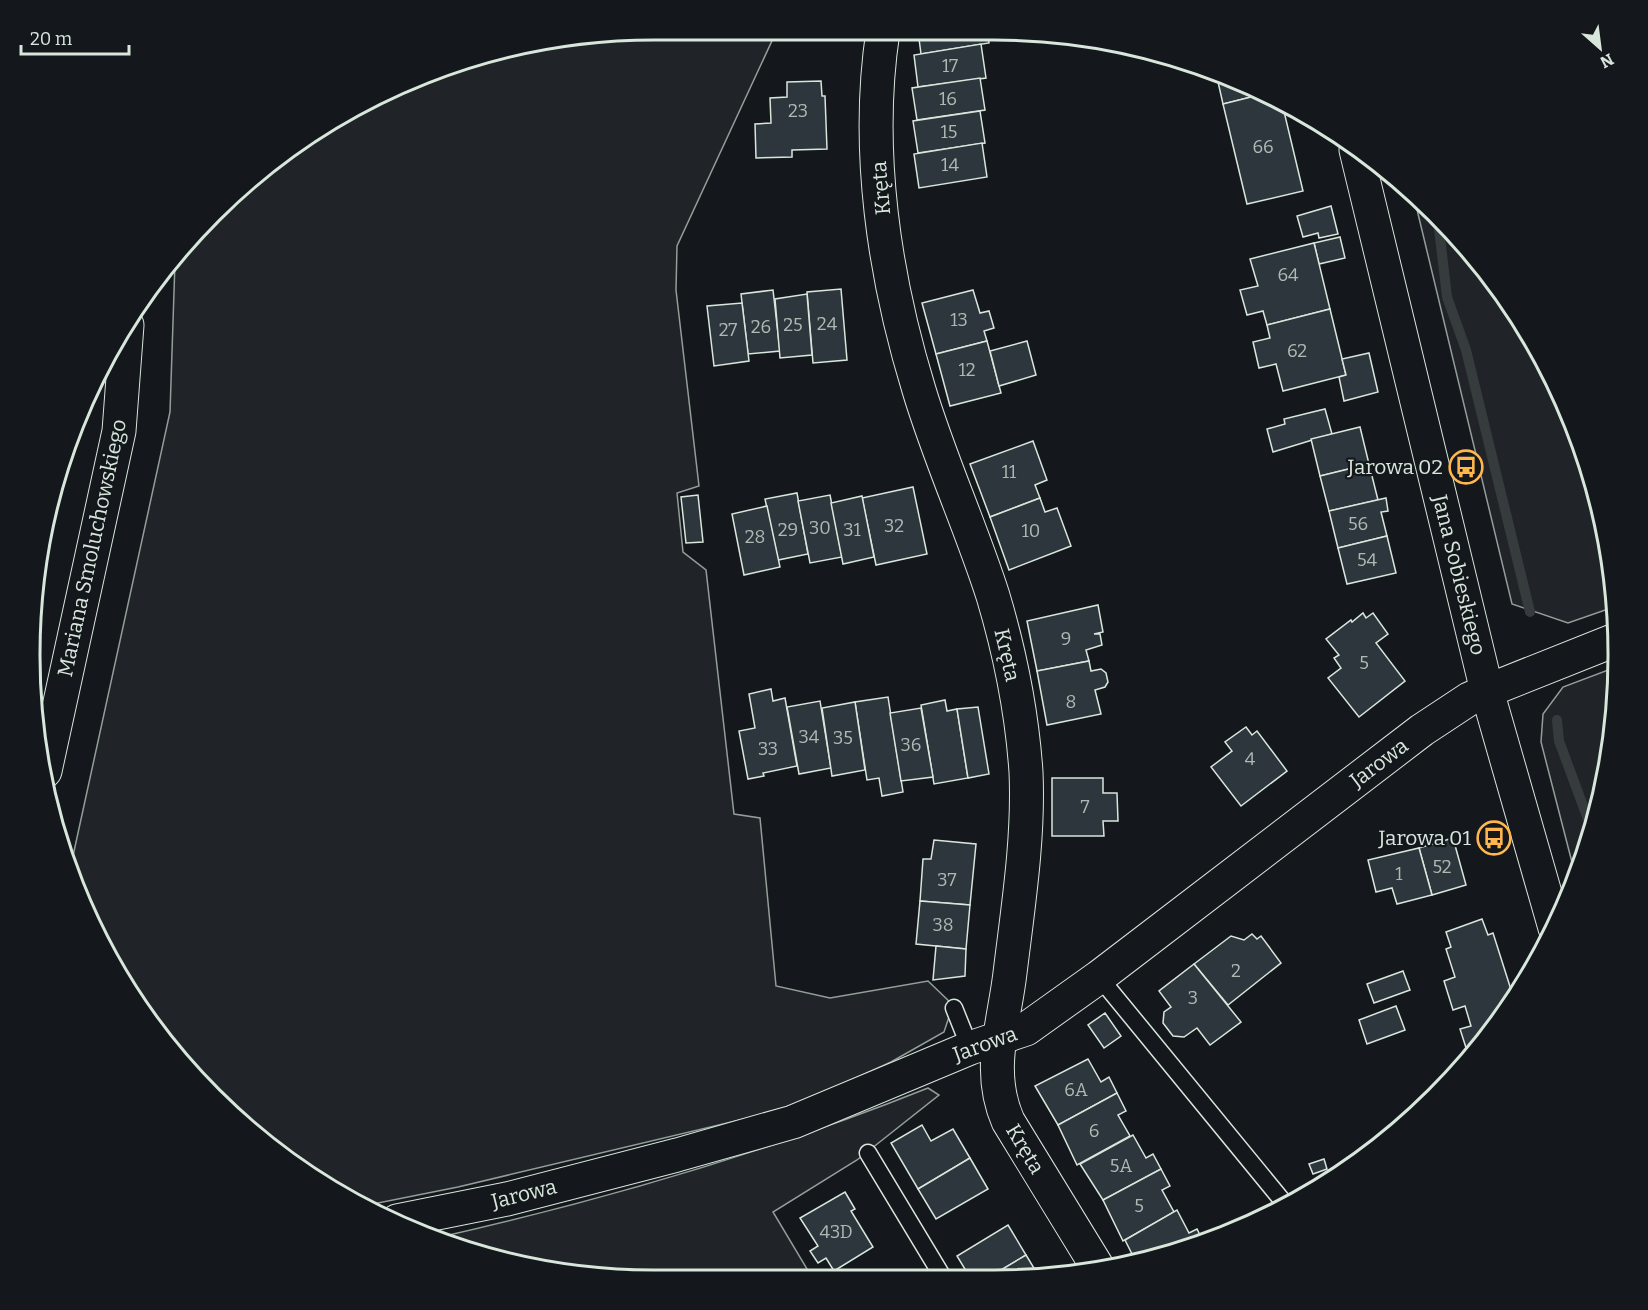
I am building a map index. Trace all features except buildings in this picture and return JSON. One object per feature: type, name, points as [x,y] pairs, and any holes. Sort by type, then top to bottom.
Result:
[{"type":"street","name":"Kręta","points":[[882,40],[875,123],[883,222],[896,308],[919,391],[993,596],[1021,720],[1026,774],[1019,906],[985,1043],[995,1065],[999,1101],[1008,1121],[1094,1261]]},
{"type":"street","name":"Jana Sobieskiego","points":[[1359,161],[1487,691],[1551,913]]},
{"type":"street","name":"Mariana Smoluchowskiego","points":[[49,754],[119,431],[126,344]]},
{"type":"street","name":"Jarowa","points":[[410,1218],[507,1199],[793,1122],[985,1043],[1026,1029],[1099,977],[1422,730],[1469,699],[1607,643]]},
{"type":"lane","points":[[1099,977],[1281,1198]]},
{"type":"lane","points":[[954,1008],[985,1043]]},
{"type":"lane","points":[[868,1153],[939,1270]]},
{"type":"shaded area","points":[[772,40],[677,246],[676,290],[699,486],[677,493],[683,552],[706,570],[734,814],[760,818],[776,986],[830,998],[928,981],[953,1005],[944,1032],[891,1062],[790,1108],[458,1187],[378,1203],[314,1166],[281,1143],[220,1090],[167,1029],[123,962],[104,927],[73,854],[170,412],[175,272],[220,220],[250,193],[281,167],[348,123],[420,87],[496,61],[535,52],[615,42]]},
{"type":"shaded area","points":[[1417,210],[1481,281],[1525,348],[1561,420],[1587,496],[1596,535],[1605,610],[1568,623],[1512,604]]},
{"type":"shaded area","points":[[1607,670],[1596,775],[1587,814],[1572,862],[1541,742],[1543,714],[1563,687]]},
{"type":"shaded area","points":[[928,1088],[939,1095],[857,1160],[773,1212],[808,1270],[615,1268],[535,1258],[451,1235],[561,1208],[685,1173],[868,1111]]},
{"type":"waterway","points":[[1439,233],[1447,297],[1466,350],[1530,612]]},
{"type":"waterway","points":[[1557,720],[1559,741],[1587,815]]},
{"type":"place","name":"Jarowa 02","points":[[1466,467]]},
{"type":"place","name":"Jarowa 01","points":[[1494,838]]}]
